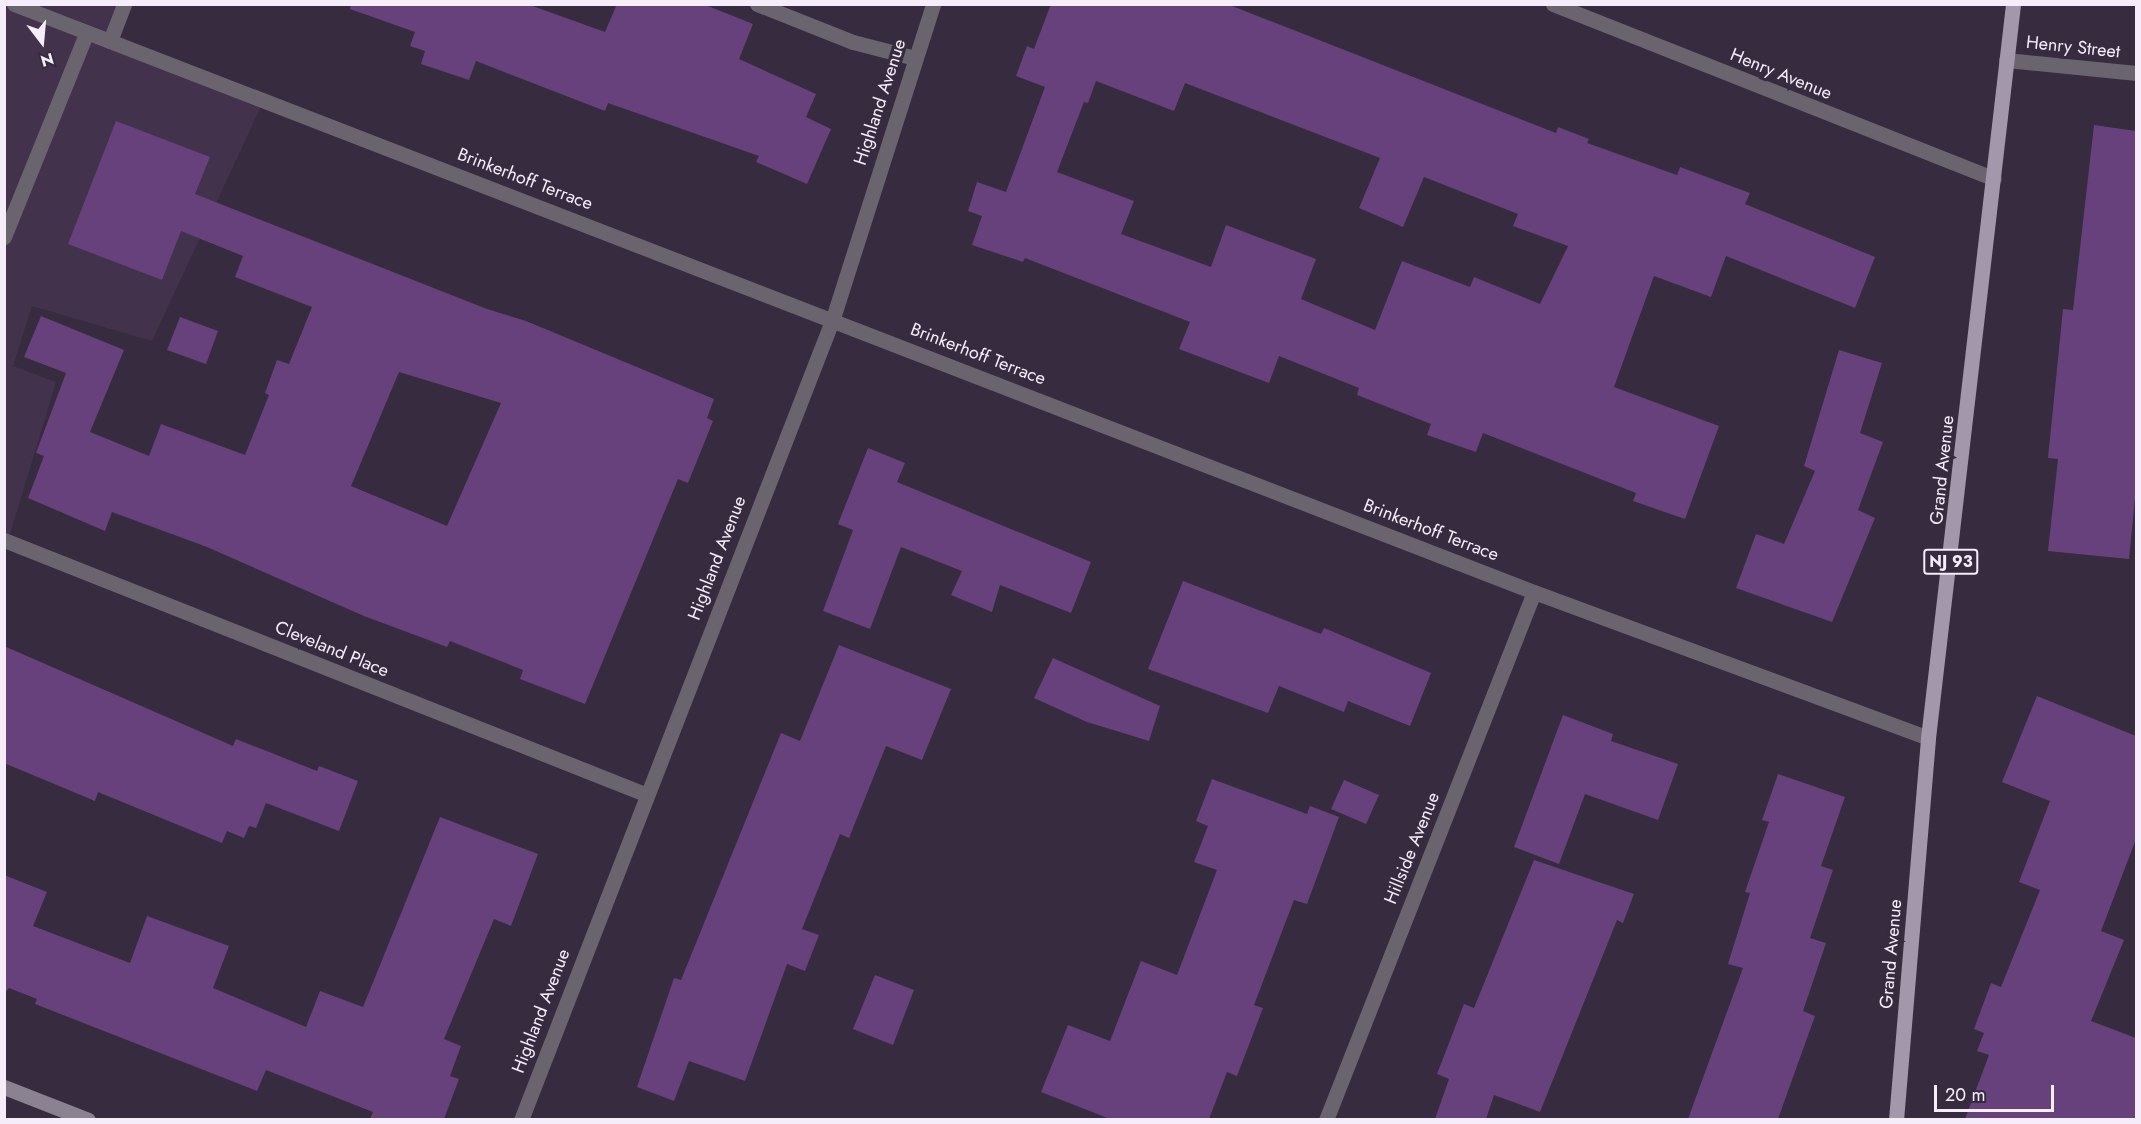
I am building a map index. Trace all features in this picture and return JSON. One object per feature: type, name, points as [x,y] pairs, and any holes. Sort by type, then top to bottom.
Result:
[{"type":"main road","name":"Grand Avenue","points":[[1896,1119],[1928,738],[2013,4]]},
{"type":"main road","points":[[4,1087],[88,1119]]},
{"type":"street","name":"Brinkerhoff Terrace","points":[[14,4],[832,318],[1534,592],[1928,738]]},
{"type":"street","points":[[110,41],[124,4]]},
{"type":"street","points":[[757,4],[853,42],[915,58]]},
{"type":"street","name":"Highland Avenue","points":[[521,1119],[645,794],[832,318],[933,4]]},
{"type":"street","name":"Henry Avenue","points":[[1553,4],[1994,179]]},
{"type":"street","points":[[4,237],[87,32]]},
{"type":"street","name":"Henry Street","points":[[2006,60],[2136,73]]},
{"type":"street","name":"Cleveland Place","points":[[4,540],[645,794]]},
{"type":"street","name":"Hillside Avenue","points":[[1326,1119],[1534,592]]},
{"type":"shaded area","points":[[5,5],[125,5],[110,41],[264,100],[152,341],[32,306],[13,366],[56,382],[5,551]]},
{"type":"building","points":[[351,4],[527,4],[605,32],[617,4],[703,4],[753,24],[739,59],[816,94],[806,117],[831,129],[807,184],[756,162],[759,156],[608,103],[605,111],[476,61],[469,80],[421,64],[425,51],[410,46],[415,32],[350,9]]},
{"type":"building","points":[[1051,4],[1227,4],[1556,133],[1558,127],[1589,139],[1587,143],[1677,175],[1680,167],[1750,193],[1745,204],[1875,257],[1855,308],[1726,256],[1711,297],[1654,276],[1614,387],[1719,426],[1685,519],[1633,501],[1636,493],[1483,433],[1476,452],[1427,435],[1431,424],[1357,395],[1359,388],[1279,356],[1269,383],[1179,349],[1190,322],[1025,258],[1023,262],[972,245],[982,216],[968,211],[977,182],[1006,192],[1045,87],[1016,76],[1027,46],[1034,49]],"holes":[[[1096,81],[1174,111],[1185,83],[1380,158],[1359,208],[1403,227],[1424,177],[1518,214],[1513,226],[1568,246],[1540,304],[1474,277],[1470,287],[1402,261],[1375,330],[1301,299],[1316,259],[1226,225],[1211,267],[1121,234],[1134,201],[1057,172],[1084,102],[1088,103]]]},
{"type":"building","points":[[116,121],[210,157],[195,194],[487,309],[526,321],[714,399],[707,418],[713,421],[688,483],[678,479],[585,704],[520,679],[523,670],[450,641],[447,647],[364,616],[207,547],[112,512],[105,531],[28,498],[44,456],[36,453],[66,373],[24,357],[41,316],[124,350],[90,432],[149,456],[161,424],[245,455],[269,395],[265,393],[277,360],[289,364],[312,307],[235,277],[243,256],[181,231],[162,280],[68,244]],"holes":[[[399,372],[501,403],[447,526],[351,486]]]},
{"type":"building","points":[[2094,125],[2136,131],[2136,488],[2129,559],[2048,551],[2058,459],[2048,458],[2063,309],[2073,310]]},
{"type":"building","points":[[180,317],[218,331],[206,364],[167,350]]},
{"type":"building","points":[[1839,350],[1882,363],[1860,433],[1883,442],[1858,510],[1875,518],[1832,622],[1736,588],[1756,534],[1784,544],[1815,471],[1804,466]]},
{"type":"building","points":[[868,448],[905,463],[897,482],[1091,562],[1071,613],[1000,585],[992,612],[951,595],[962,571],[901,547],[870,629],[823,611],[853,530],[838,524]]},
{"type":"building","points":[[1183,581],[1321,634],[1324,628],[1431,673],[1410,726],[1348,701],[1344,712],[1279,686],[1268,713],[1148,669]]},
{"type":"building","points":[[839,645],[951,689],[922,760],[886,746],[849,838],[840,834],[802,929],[819,935],[805,971],[787,964],[745,1081],[689,1061],[674,1101],[637,1087],[674,978],[681,980],[781,733],[800,741]]},
{"type":"building","points":[[4,646],[233,746],[236,739],[317,771],[319,766],[358,781],[339,831],[266,803],[256,828],[249,826],[244,838],[227,831],[222,843],[98,792],[95,801],[4,763]]},
{"type":"building","points":[[1053,658],[1160,706],[1149,741],[1087,722],[1034,698]]},
{"type":"building","points":[[2037,696],[2136,736],[2136,839],[2101,931],[2124,940],[2091,1021],[2136,1038],[2136,1119],[1965,1119],[1989,1055],[1977,1051],[1984,1033],[1974,1029],[1991,983],[2001,987],[2040,890],[2019,882],[2050,801],[2002,782]]},
{"type":"building","points":[[1563,715],[1613,734],[1611,741],[1678,764],[1658,820],[1585,794],[1559,864],[1514,847]]},
{"type":"building","points":[[1778,774],[1845,797],[1821,866],[1833,870],[1810,938],[1826,943],[1803,1011],[1815,1016],[1778,1119],[1688,1119],[1743,968],[1728,964],[1750,893],[1745,892],[1769,822],[1762,820]]},
{"type":"building","points":[[1212,779],[1307,814],[1310,806],[1339,817],[1307,904],[1294,900],[1254,1005],[1263,1008],[1237,1076],[1227,1072],[1209,1119],[1110,1119],[1041,1092],[1068,1025],[1110,1041],[1141,961],[1177,975],[1217,870],[1194,862],[1208,826],[1196,821]]},
{"type":"building","points":[[1344,780],[1379,795],[1366,824],[1331,809]]},
{"type":"building","points":[[440,817],[538,854],[511,926],[494,919],[444,1039],[461,1046],[450,1076],[459,1079],[444,1119],[370,1119],[373,1112],[266,1070],[257,1091],[35,1004],[37,999],[9,988],[4,994],[4,875],[47,892],[33,926],[130,963],[147,916],[229,946],[213,988],[306,1027],[320,991],[363,1007]]},
{"type":"building","points":[[1534,860],[1634,894],[1623,923],[1617,920],[1540,1112],[1494,1095],[1486,1119],[1435,1119],[1449,1079],[1437,1074],[1464,1004],[1474,1008]]},
{"type":"building","points":[[875,975],[914,990],[893,1045],[853,1029]]}]
